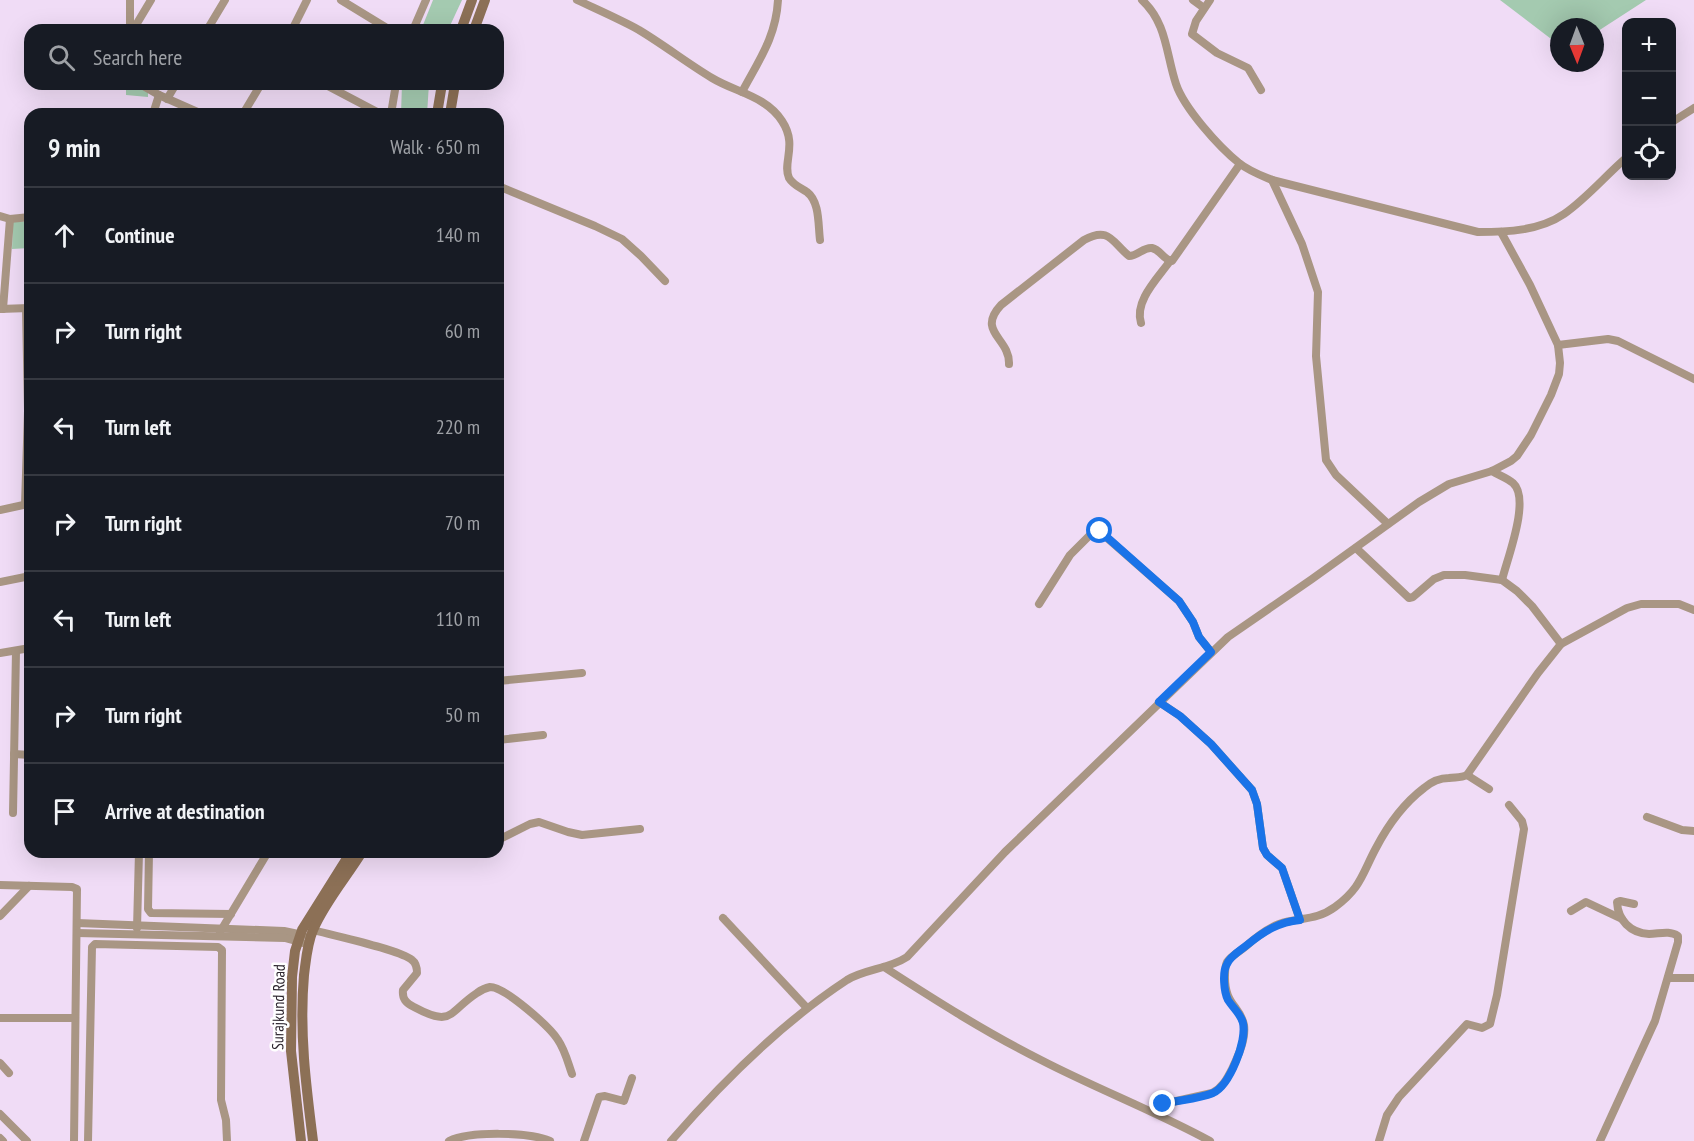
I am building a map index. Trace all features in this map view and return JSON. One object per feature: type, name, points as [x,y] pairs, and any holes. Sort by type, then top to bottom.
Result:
[{"type":"main road","points":[[463,24],[472,0]]},
{"type":"main road","points":[[476,24],[485,0]]},
{"type":"main road","points":[[438,108],[441,90]]},
{"type":"main road","points":[[451,108],[454,90]]},
{"type":"main road","name":"Surajkund Road","points":[[301,1141],[290,1029],[293,964],[348,858]]},
{"type":"main road","name":"Surajkund Road","points":[[313,1141],[302,1040],[306,938],[358,858]]},
{"type":"street","points":[[130,0],[131,24]]},
{"type":"street","points":[[135,24],[152,0]]},
{"type":"street","points":[[211,24],[225,0]]},
{"type":"street","points":[[294,24],[307,0]]},
{"type":"street","points":[[341,0],[380,24]]},
{"type":"street","points":[[416,24],[426,0]]},
{"type":"street","points":[[577,0],[639,30],[712,78],[772,110],[787,130],[790,147],[788,175],[791,181],[812,198],[816,208],[820,240]]},
{"type":"street","points":[[742,92],[771,39],[777,18],[778,0]]},
{"type":"street","points":[[1142,0],[1151,3],[1163,29],[1175,82],[1182,98],[1226,152],[1240,164],[1272,180],[1478,232],[1501,232],[1536,226],[1563,214],[1622,162]]},
{"type":"street","points":[[1193,0],[1204,8]]},
{"type":"street","points":[[1210,0],[1193,26],[1192,34],[1216,53],[1248,68],[1261,90]]},
{"type":"street","points":[[151,90],[188,108]]},
{"type":"street","points":[[157,108],[170,90]]},
{"type":"street","points":[[247,108],[257,90]]},
{"type":"street","points":[[335,90],[370,108]]},
{"type":"street","points":[[392,108],[395,90]]},
{"type":"street","points":[[1676,119],[1694,108]]},
{"type":"street","points":[[1141,324],[1139,316],[1141,304],[1240,164]]},
{"type":"street","points":[[1272,180],[1302,244],[1318,292],[1316,356],[1326,460],[1336,475],[1388,524]]},
{"type":"street","points":[[504,188],[622,239],[665,282]]},
{"type":"street","points":[[0,216],[10,219],[24,218]]},
{"type":"street","points":[[10,219],[2,309],[24,309]]},
{"type":"street","points":[[671,1141],[714,1092],[807,1008],[849,979],[884,968],[907,957],[1005,852],[1211,652],[1240,628],[1419,502],[1449,484],[1492,471],[1511,461],[1531,435],[1551,395],[1559,374],[1560,363],[1558,345],[1530,285],[1501,232]]},
{"type":"street","points":[[1009,364],[1005,348],[992,329],[992,318],[996,310],[1084,240],[1101,234],[1113,239],[1129,256],[1151,248],[1170,261]]},
{"type":"street","points":[[1558,345],[1608,339],[1618,341],[1694,379]]},
{"type":"street","points":[[1492,471],[1513,483],[1521,504],[1502,580]]},
{"type":"street","points":[[0,510],[24,505]]},
{"type":"street","points":[[1039,604],[1077,546],[1098,530],[1179,601],[1193,622],[1199,637],[1211,652]]},
{"type":"street","points":[[1356,548],[1409,598],[1434,579],[1444,575],[1465,575],[1502,580],[1533,606],[1561,644]]},
{"type":"street","points":[[0,582],[24,577]]},
{"type":"street","points":[[1467,775],[1561,644],[1641,604],[1680,604],[1694,610]]},
{"type":"street","points":[[0,653],[24,649]]},
{"type":"street","points":[[13,813],[16,651]]},
{"type":"street","points":[[504,680],[582,673]]},
{"type":"street","points":[[1159,702],[1180,716],[1211,744],[1252,790],[1257,804],[1263,848],[1267,855],[1282,868],[1300,920]]},
{"type":"street","points":[[504,739],[543,735]]},
{"type":"street","points":[[14,754],[24,755]]},
{"type":"street","points":[[1151,1111],[1163,1104],[1212,1093],[1222,1086],[1237,1059],[1244,1030],[1242,1020],[1227,997],[1225,982],[1226,965],[1233,957],[1264,931],[1281,923],[1315,918],[1330,910],[1354,890],[1394,819],[1425,787],[1439,780],[1467,775],[1489,789]]},
{"type":"street","points":[[1378,1141],[1387,1115],[1409,1085],[1467,1024],[1482,1028],[1490,1024],[1497,995],[1524,829],[1522,821],[1509,805]]},
{"type":"street","points":[[1647,817],[1682,830],[1694,831]]},
{"type":"street","points":[[504,837],[539,822],[582,835],[640,829]]},
{"type":"street","points":[[137,929],[139,858]]},
{"type":"street","points":[[149,858],[148,909],[151,913],[231,914]]},
{"type":"street","points":[[220,932],[264,858]]},
{"type":"street","points":[[0,885],[76,888],[74,1141]]},
{"type":"street","points":[[0,916],[29,886]]},
{"type":"street","points":[[1571,911],[1580,903],[1586,902],[1622,919]]},
{"type":"street","points":[[1600,1141],[1655,1021],[1678,936],[1673,933],[1648,934],[1626,925],[1617,902],[1634,904]]},
{"type":"street","points":[[158,913],[158,926]]},
{"type":"street","points":[[723,918],[807,1008]]},
{"type":"street","points":[[77,924],[169,934],[220,932]]},
{"type":"street","points":[[77,933],[158,926],[306,938],[386,950],[411,959],[417,967],[417,973],[403,990],[403,998],[409,1004],[435,1016],[445,1017],[454,1014],[485,988],[492,987],[501,990],[553,1033],[562,1047],[572,1074]]},
{"type":"street","points":[[168,945],[169,934]]},
{"type":"street","points":[[88,1141],[92,946],[168,945],[218,947],[222,950],[221,1100],[226,1120],[227,1141]]},
{"type":"street","points":[[884,968],[951,1010],[1039,1059],[1210,1141]]},
{"type":"street","points":[[1668,978],[1694,978]]},
{"type":"street","points":[[0,1018],[75,1018]]},
{"type":"street","points":[[0,1063],[9,1073]]},
{"type":"street","points":[[584,1141],[599,1097],[605,1096],[624,1101],[632,1078]]},
{"type":"street","points":[[0,1114],[27,1141]]},
{"type":"street","points":[[449,1141],[461,1137],[522,1134],[539,1136],[550,1141]]},
{"type":"green space","points":[[433,0],[462,0],[451,24],[423,24]]},
{"type":"green space","points":[[1500,0],[1646,0],[1604,27],[1604,18],[1550,18],[1550,38]]},
{"type":"green space","points":[[126,90],[148,92],[148,97],[126,95]]},
{"type":"green space","points":[[402,90],[429,90],[427,108],[401,108]]},
{"type":"green space","points":[[24,221],[24,248],[12,249],[13,222]]},
{"type":"route","points":[[1100,531],[1179,601],[1193,622],[1199,637],[1211,652],[1159,702],[1180,716],[1211,744],[1252,790],[1257,804],[1263,848],[1267,855],[1282,868],[1300,920],[1281,923],[1264,931],[1227,962],[1225,982],[1227,997],[1239,1014],[1244,1030],[1237,1059],[1222,1086],[1215,1092],[1163,1104]]}]
